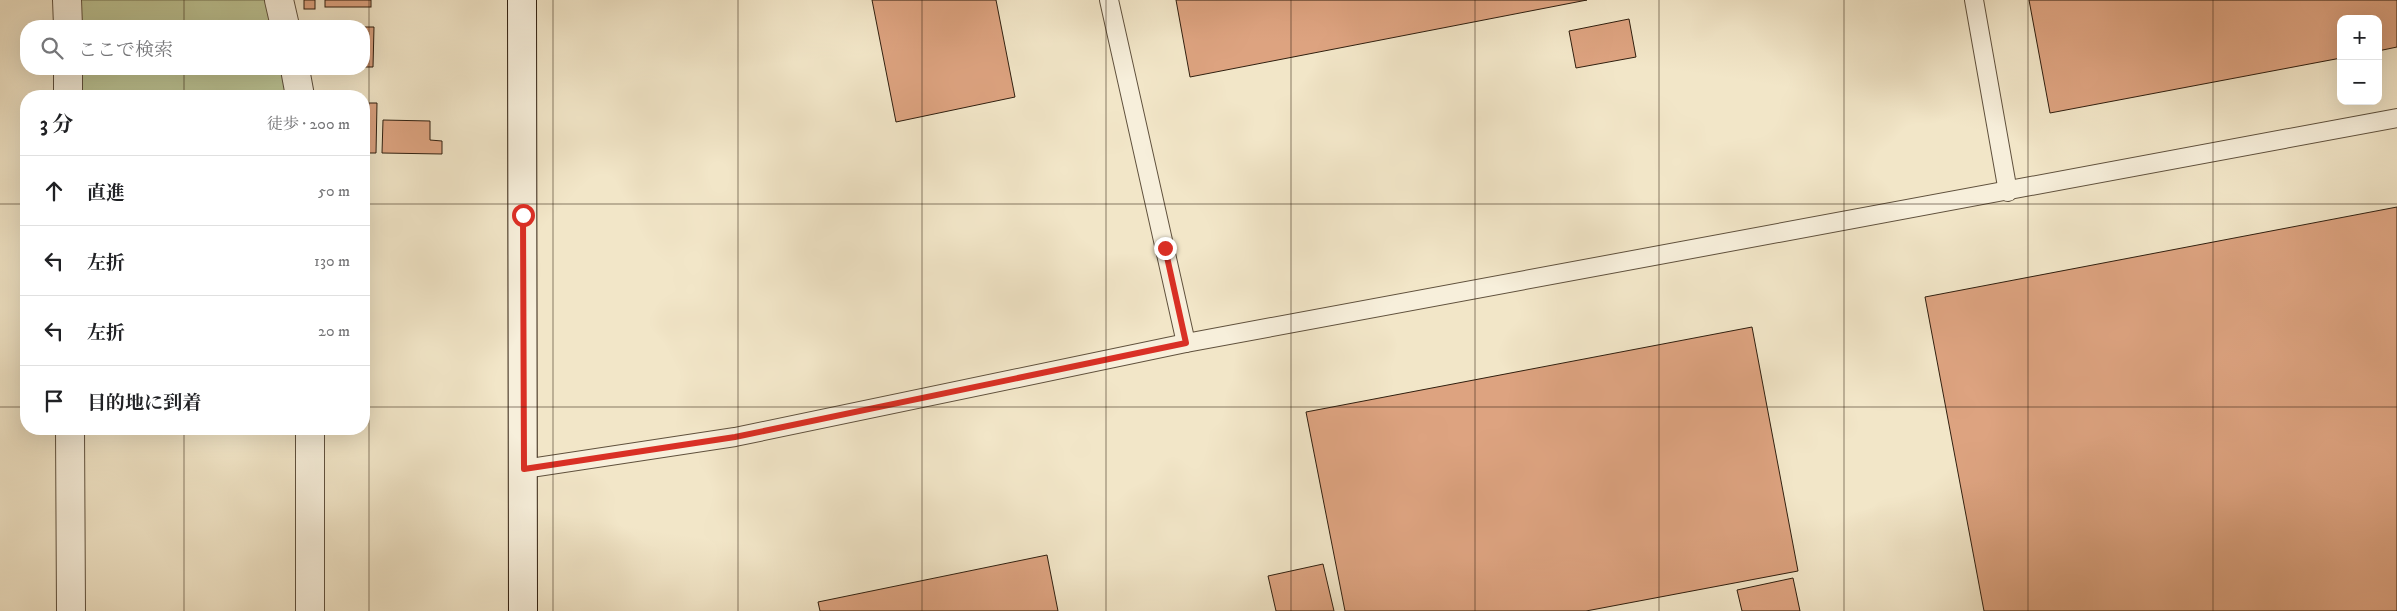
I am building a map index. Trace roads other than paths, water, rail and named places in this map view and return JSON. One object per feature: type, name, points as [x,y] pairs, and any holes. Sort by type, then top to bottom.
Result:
[{"type":"street","points":[[67,0],[68,20]]},
{"type":"street","points":[[279,0],[284,20]]},
{"type":"street","points":[[522,0],[523,611]]},
{"type":"street","points":[[68,75],[68,90]]},
{"type":"street","points":[[296,75],[299,90]]},
{"type":"street","points":[[70,435],[71,611]]},
{"type":"street","points":[[310,435],[310,611]]},
{"type":"lane","points":[[1110,0],[1186,343]]},
{"type":"lane","points":[[1974,0],[2008,192]]},
{"type":"lane","points":[[524,469],[735,437],[1186,343],[2008,192],[2397,118]]}]
